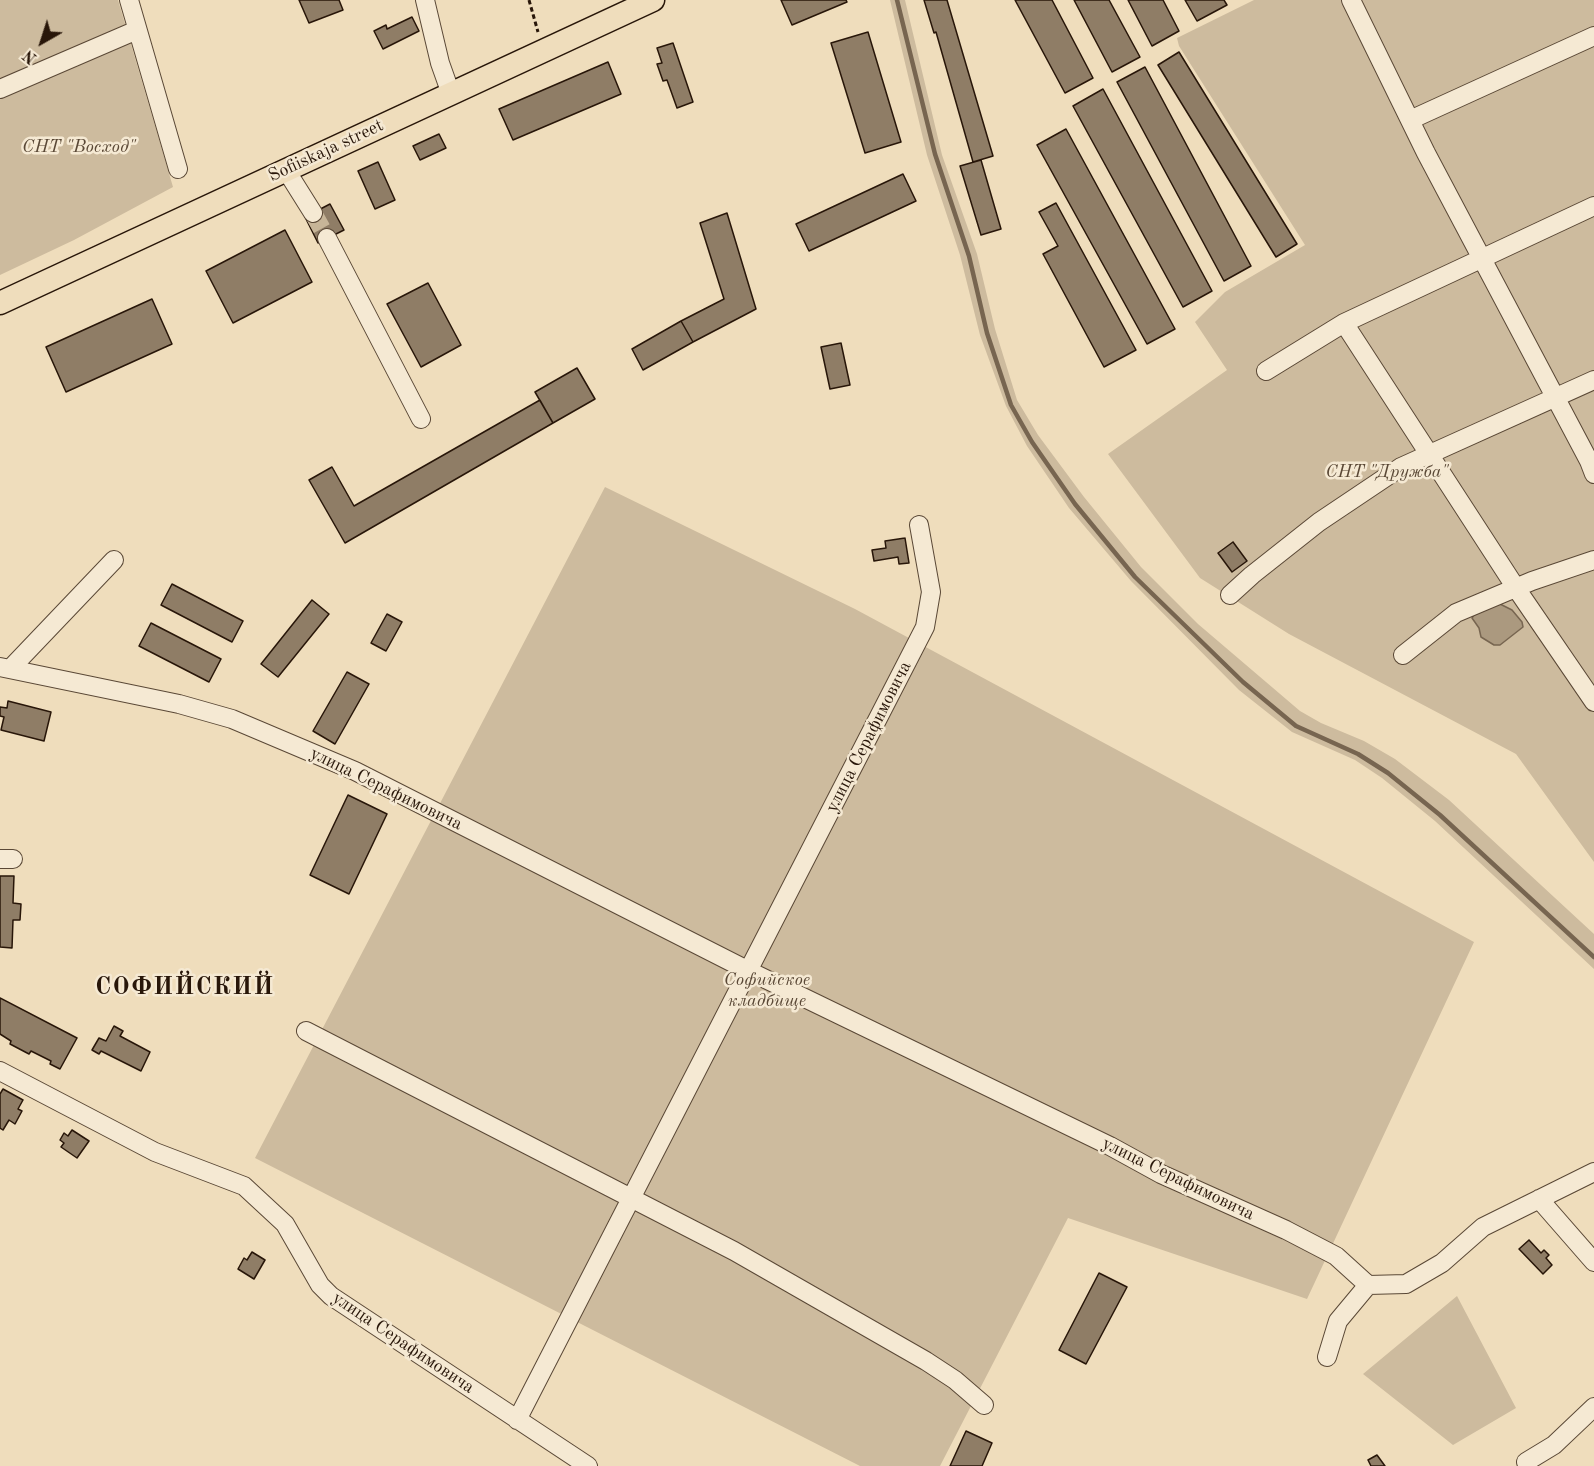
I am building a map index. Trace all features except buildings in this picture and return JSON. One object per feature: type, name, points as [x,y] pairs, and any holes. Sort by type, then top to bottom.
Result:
[{"type":"main road","name":"Sofiiskaja street","points":[[0,303],[653,0]]},
{"type":"street","points":[[129,0],[178,169]]},
{"type":"street","points":[[424,0],[440,63],[451,94]]},
{"type":"street","points":[[1351,0],[1410,120],[1594,474]]},
{"type":"street","points":[[0,89],[138,30]]},
{"type":"street","points":[[1410,120],[1594,36]]},
{"type":"street","points":[[286,170],[313,213]]},
{"type":"street","points":[[1266,370],[1344,323],[1594,206]]},
{"type":"street","points":[[327,238],[421,419]]},
{"type":"street","points":[[1344,323],[1516,588],[1594,702]]},
{"type":"street","points":[[1230,595],[1320,522],[1401,467],[1594,380]]},
{"type":"street","name":"улица Серафимовича","points":[[518,1420],[925,627],[931,592],[919,525]]},
{"type":"street","points":[[6,668],[114,560]]},
{"type":"street","points":[[1402,655],[1456,613],[1516,588],[1594,560]]},
{"type":"street","name":"улица Серафимовича","points":[[6,668],[179,704],[232,719],[355,771],[749,970],[1110,1146],[1161,1174],[1286,1230],[1336,1256],[1368,1285]]},
{"type":"street","points":[[306,1031],[734,1251],[926,1361],[955,1380],[984,1405]]},
{"type":"street","name":"улица Серафимовича","points":[[0,1071],[155,1152],[244,1186],[285,1224],[320,1285],[331,1296],[588,1466]]},
{"type":"street","points":[[1327,1357],[1338,1321],[1368,1285],[1406,1284],[1442,1263],[1483,1227],[1594,1172]]},
{"type":"street","points":[[1539,1200],[1594,1262]]},
{"type":"street","points":[[1526,1462],[1554,1444],[1594,1407]]},
{"type":"path","points":[[530,0],[543,51]]},
{"type":"green space","name":"СНТ \"Восход\"","points":[[0,0],[118,0],[173,187],[74,240],[0,275]]},
{"type":"green space","points":[[890,0],[905,0],[942,155],[977,254],[995,329],[1017,400],[1038,435],[1084,497],[1141,567],[1198,624],[1300,711],[1321,723],[1364,741],[1395,759],[1449,800],[1594,934],[1594,969],[1435,821],[1382,778],[1355,760],[1292,732],[1239,690],[1131,581],[1069,508],[1027,446],[1006,406],[980,335],[960,255],[927,155]]},
{"type":"green space","name":"СНТ \"Дружба\"","points":[[1254,0],[1594,0],[1594,862],[1516,754],[1289,634],[1200,578],[1108,454],[1227,370],[1195,322],[1225,292],[1305,245],[1179,46],[1177,38]]},
{"type":"green space","name":"Софийское кладбище","points":[[605,487],[855,609],[1474,942],[1307,1299],[1068,1218],[940,1466],[860,1466],[255,1158]]},
{"type":"green space","points":[[1457,1296],[1516,1408],[1453,1445],[1363,1374]]},
{"type":"shaded area","points":[[1498,603],[1512,610],[1522,622],[1523,627],[1500,645],[1494,645],[1481,637],[1479,628],[1472,618]]},
{"type":"waterway","points":[[897,0],[935,154],[969,256],[987,333],[1011,405],[1032,442],[1075,504],[1135,577],[1243,682],[1296,726],[1358,754],[1388,773],[1440,815],[1594,957]]},
{"type":"tunnel","points":[[313,213],[327,238]]},
{"type":"district","name":"СОФИЙСКИЙ","points":[[185,988]]}]
